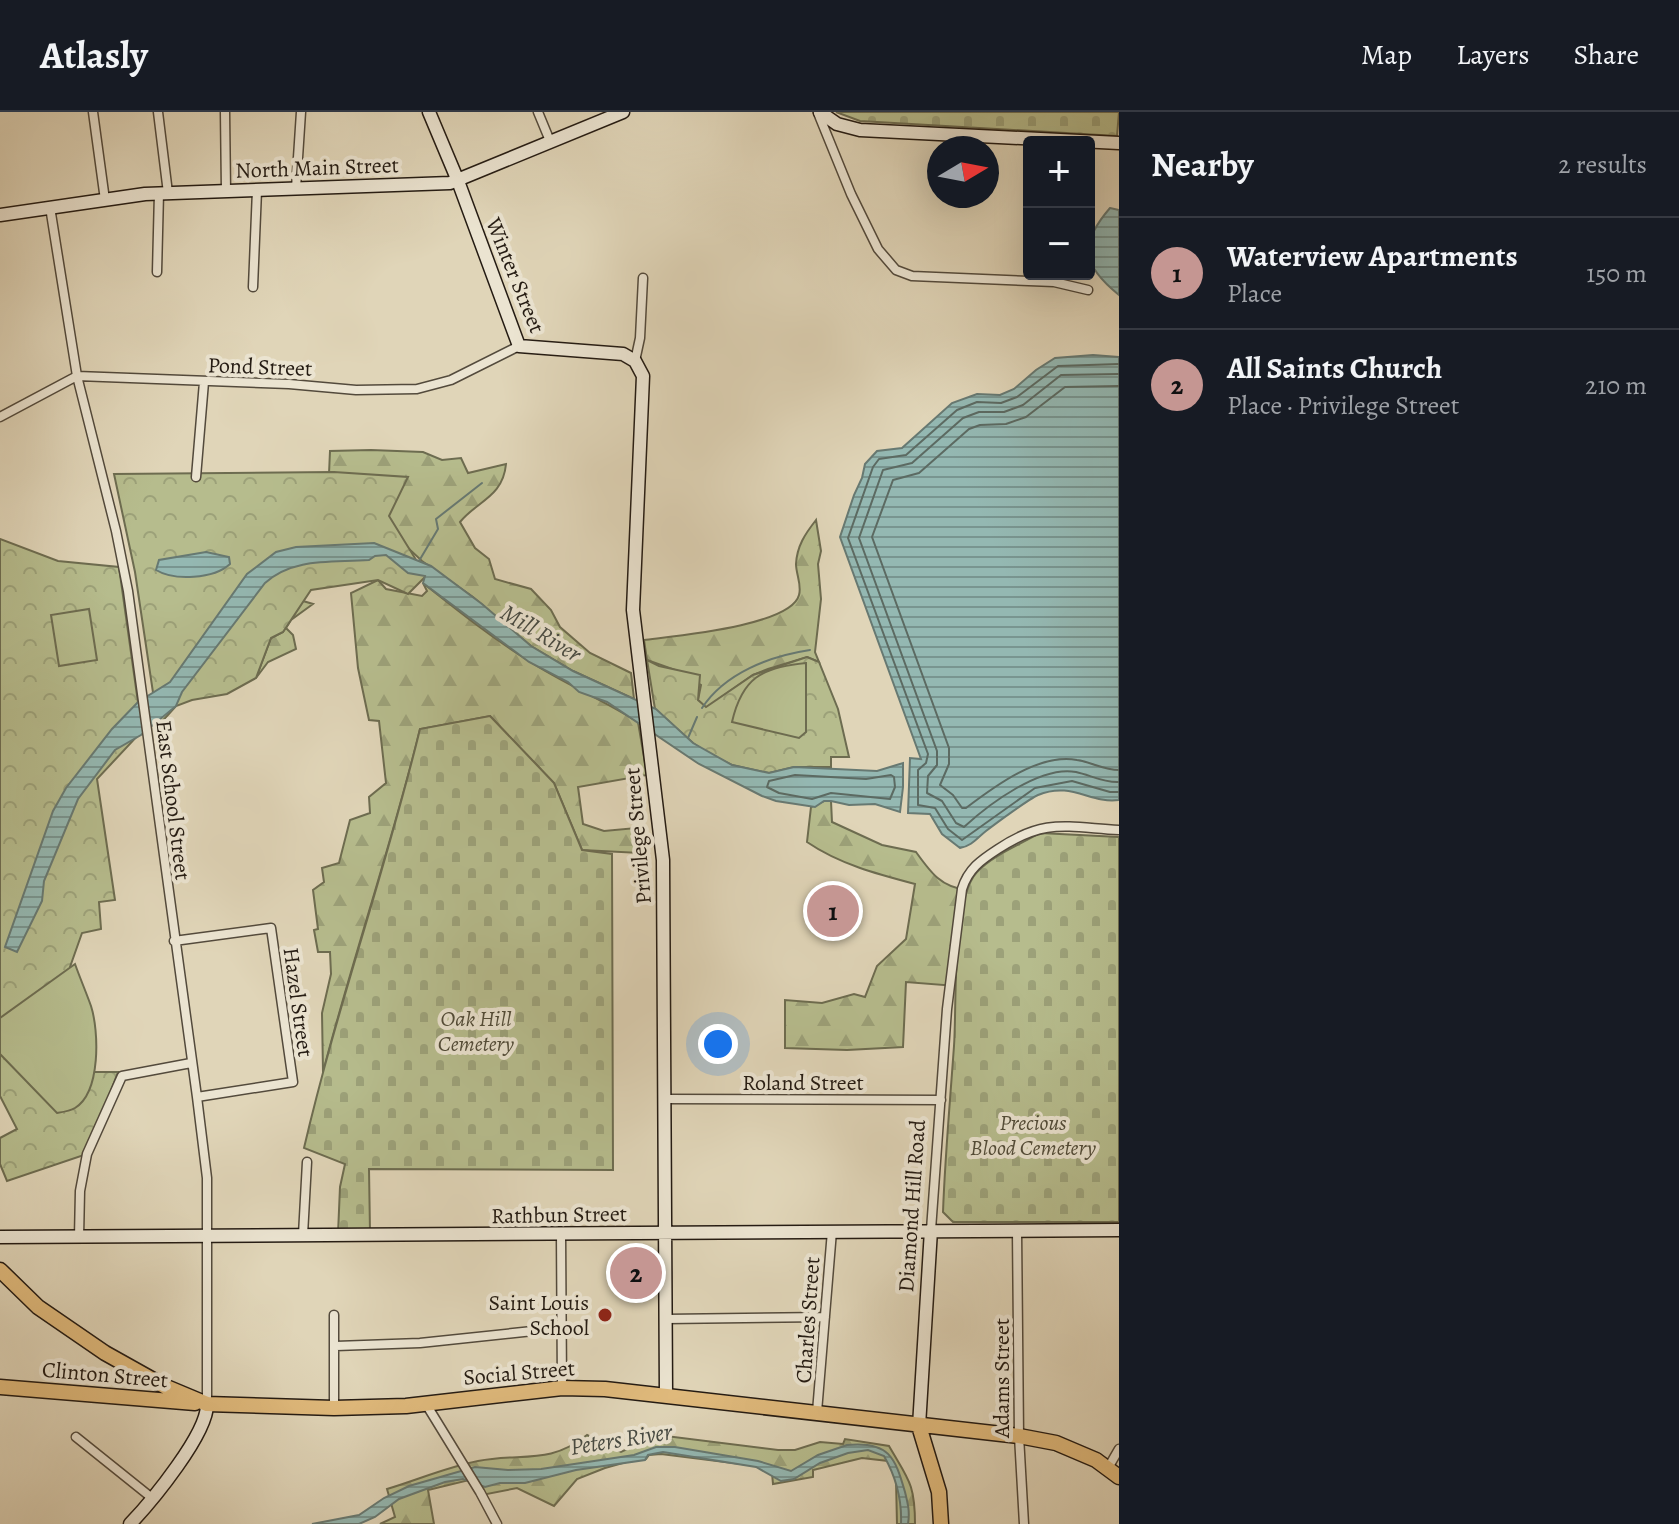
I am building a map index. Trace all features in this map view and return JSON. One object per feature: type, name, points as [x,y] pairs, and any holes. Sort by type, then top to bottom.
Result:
[{"type":"main road","name":"Winter Street","points":[[429,112],[519,346],[623,354],[635,361]]},
{"type":"main road","name":"North Main Street","points":[[0,215],[164,193],[458,181],[623,112]]},
{"type":"main road","points":[[819,112],[837,124],[860,130],[1119,143]]},
{"type":"main road","name":"Privilege Street","points":[[635,361],[643,376],[633,610],[663,860],[666,1396]]},
{"type":"main road","name":"Diamond Hill Road","points":[[931,1230],[919,1426],[939,1492],[941,1524]]},
{"type":"main road","name":"Rathbun Street","points":[[0,1237],[1119,1230]]},
{"type":"main road","name":"Social Street","points":[[0,1270],[38,1307],[105,1353],[142,1375],[207,1404],[334,1408],[426,1404],[562,1388],[605,1389],[1019,1436],[1056,1443],[1113,1473]]},
{"type":"main road","points":[[123,1397],[140,1388],[142,1375]]},
{"type":"main road","name":"Clinton Street","points":[[0,1387],[207,1404]]},
{"type":"main road","points":[[130,1524],[197,1438],[206,1421],[207,1404]]},
{"type":"street","points":[[93,112],[105,200]]},
{"type":"street","points":[[157,272],[164,193],[158,112]]},
{"type":"street","points":[[225,112],[226,191]]},
{"type":"street","points":[[296,188],[301,112]]},
{"type":"street","points":[[538,112],[550,141]]},
{"type":"street","points":[[819,112],[851,194],[878,249],[886,261],[903,274],[970,280],[1054,282],[1088,290]]},
{"type":"street","points":[[253,287],[257,190]]},
{"type":"street","name":"East School Street","points":[[50,207],[77,376],[128,591],[197,1097],[207,1178],[207,1404]]},
{"type":"street","name":"Privilege Street","points":[[635,361],[640,338],[643,278]]},
{"type":"street","name":"Pond Street","points":[[77,376],[289,384],[356,390],[417,389],[451,380],[519,346]]},
{"type":"street","points":[[0,417],[77,376]]},
{"type":"street","points":[[196,477],[204,382]]},
{"type":"street","name":"Diamond Hill Road","points":[[931,1230],[947,1009],[962,889],[967,874],[981,860],[1034,829],[1055,826],[1119,830]]},
{"type":"street","name":"Hazel Street","points":[[174,941],[271,928],[293,1082],[197,1097]]},
{"type":"street","points":[[79,1237],[80,1191],[87,1154],[122,1076],[191,1063]]},
{"type":"street","name":"Roland Street","points":[[664,1099],[941,1100]]},
{"type":"street","points":[[303,1235],[307,1162]]},
{"type":"street","name":"Charles Street","points":[[817,1412],[832,1231]]},
{"type":"street","name":"Adams Street","points":[[1017,1231],[1019,1436],[1024,1524]]},
{"type":"street","points":[[561,1233],[562,1388]]},
{"type":"street","points":[[334,1315],[334,1408]]},
{"type":"street","points":[[666,1319],[825,1317]]},
{"type":"street","points":[[336,1346],[408,1344],[561,1328]]},
{"type":"street","points":[[426,1404],[497,1524]]},
{"type":"street","points":[[76,1437],[152,1498]]},
{"type":"street","points":[[1113,1473],[1119,1449]]},
{"type":"green space","points":[[836,112],[1119,112],[1117,136],[860,121]]},
{"type":"green space","points":[[330,451],[423,452],[442,460],[461,458],[468,473],[506,464],[495,491],[460,522],[475,548],[489,559],[495,579],[531,589],[551,610],[560,627],[590,653],[631,673],[634,699],[573,671],[531,646],[473,597],[422,561],[329,474]]},
{"type":"green space","points":[[334,472],[408,477],[389,516],[426,576],[408,594],[378,580],[311,590],[283,632],[271,638],[256,678],[227,694],[176,706],[158,726],[135,572],[114,474]]},
{"type":"green space","points":[[816,520],[821,551],[818,564],[821,599],[815,652],[819,662],[807,657],[753,675],[706,708],[698,700],[701,685],[675,670],[647,660],[644,640],[730,628],[776,615],[791,606],[800,591],[796,564],[798,552]]},
{"type":"green space","points":[[0,539],[58,561],[119,567],[142,731],[97,779],[115,900],[99,902],[101,929],[82,933],[70,967],[85,1005],[92,1072],[118,1072],[87,1154],[7,1181],[0,1164],[0,1138],[17,1129],[0,1096]]},
{"type":"green space","points":[[378,580],[386,589],[422,596],[427,591],[423,583],[515,652],[638,722],[647,775],[578,787],[583,824],[604,831],[636,828],[640,853],[582,850],[554,783],[490,716],[420,729],[323,1072],[322,1013],[331,974],[330,952],[318,952],[313,890],[324,882],[322,868],[339,863],[350,820],[370,813],[369,797],[386,783],[379,721],[369,720],[358,668],[351,593]]},
{"type":"green space","points":[[303,601],[313,604],[291,620],[286,628],[293,635],[296,649],[268,662],[256,678],[271,638],[283,632]]},
{"type":"green space","points":[[89,609],[97,660],[59,666],[51,615]]},
{"type":"green space","points":[[807,657],[819,662],[838,709],[849,757],[831,757],[831,767],[794,767],[769,773],[732,765],[693,743],[655,709],[647,660],[659,666],[700,675],[698,700],[706,707],[753,675]]},
{"type":"green space","points":[[806,663],[806,732],[799,738],[732,722],[742,695],[756,678],[777,668]]},
{"type":"green space","name":"Oak Hill Cemetery","points":[[490,716],[554,783],[582,850],[612,854],[613,1170],[369,1169],[370,1232],[338,1234],[340,1187],[345,1164],[304,1148],[420,729]]},
{"type":"green space","points":[[831,801],[832,822],[882,845],[916,852],[937,878],[950,886],[967,890],[956,986],[906,982],[903,1047],[847,1050],[785,1048],[785,1000],[822,1003],[854,994],[865,997],[877,966],[906,939],[915,884],[845,862],[807,842],[811,807]]},
{"type":"green space","name":"Precious Blood Cemetery","points":[[1040,833],[1119,837],[1119,1222],[953,1222],[943,1212],[957,954],[963,905],[977,872],[999,855]]},
{"type":"green space","points":[[75,964],[94,1017],[96,1060],[90,1089],[83,1100],[73,1109],[57,1113],[0,1054],[0,1018]]},
{"type":"green space","points":[[587,1435],[621,1452],[658,1435],[778,1450],[795,1450],[820,1442],[843,1444],[845,1439],[889,1446],[909,1482],[914,1499],[915,1524],[897,1524],[896,1480],[888,1461],[862,1458],[813,1470],[813,1477],[773,1484],[772,1473],[757,1466],[661,1454],[605,1468],[577,1479],[554,1506],[517,1488],[482,1495],[469,1480],[428,1490],[434,1524],[380,1524],[395,1517],[387,1489],[478,1461],[560,1451]]},
{"type":"water","points":[[1110,208],[1119,210],[1119,295],[1095,271],[1095,230]]},
{"type":"water","points":[[1093,355],[1119,357],[1119,800],[1099,799],[1071,791],[1050,791],[1034,797],[971,844],[960,848],[942,834],[930,814],[908,813],[910,758],[921,759],[840,537],[865,464],[877,451],[902,448],[952,403],[977,394],[1000,395],[1014,389],[1055,358]]},
{"type":"water","points":[[374,543],[431,566],[531,646],[573,671],[656,709],[693,743],[732,765],[769,773],[794,767],[877,771],[903,763],[900,812],[875,804],[849,805],[824,801],[815,807],[762,796],[699,764],[607,702],[579,692],[568,682],[529,662],[423,583],[425,576],[408,573],[386,555],[369,560],[314,563],[288,569],[265,583],[182,692],[176,706],[141,735],[115,750],[78,799],[44,881],[42,901],[17,952],[5,947],[53,811],[66,788],[112,729],[138,702],[170,682],[247,574],[276,552],[296,547]]},
{"type":"water","points":[[206,552],[229,557],[230,564],[214,573],[194,577],[173,576],[156,570],[159,560]]},
{"type":"water","points":[[847,1445],[872,1446],[888,1454],[898,1469],[907,1500],[908,1524],[901,1524],[897,1488],[884,1456],[868,1450],[848,1453],[820,1463],[794,1479],[781,1481],[756,1467],[663,1452],[648,1455],[645,1460],[576,1470],[525,1483],[500,1483],[485,1487],[463,1479],[445,1482],[399,1499],[375,1517],[359,1524],[312,1524],[359,1515],[409,1486],[475,1467],[541,1469],[634,1455],[656,1447],[675,1447],[758,1461],[791,1471],[818,1455]]},
{"type":"waterway","points":[[419,561],[438,529],[436,519],[482,483]]},
{"type":"waterway","points":[[702,708],[723,685],[750,668],[810,650]]},
{"type":"waterway","points":[[688,738],[697,717]]},
{"type":"place","name":"Waterview Apartments","points":[[833,911]]},
{"type":"place","name":"All Saints Church","points":[[636,1273]]},
{"type":"place","name":"Saint Louis School","points":[[605,1315]]},
{"type":"water label","name":"Mill River","points":[[541,633]]},
{"type":"water label","name":"Peters River","points":[[621,1439]]}]
